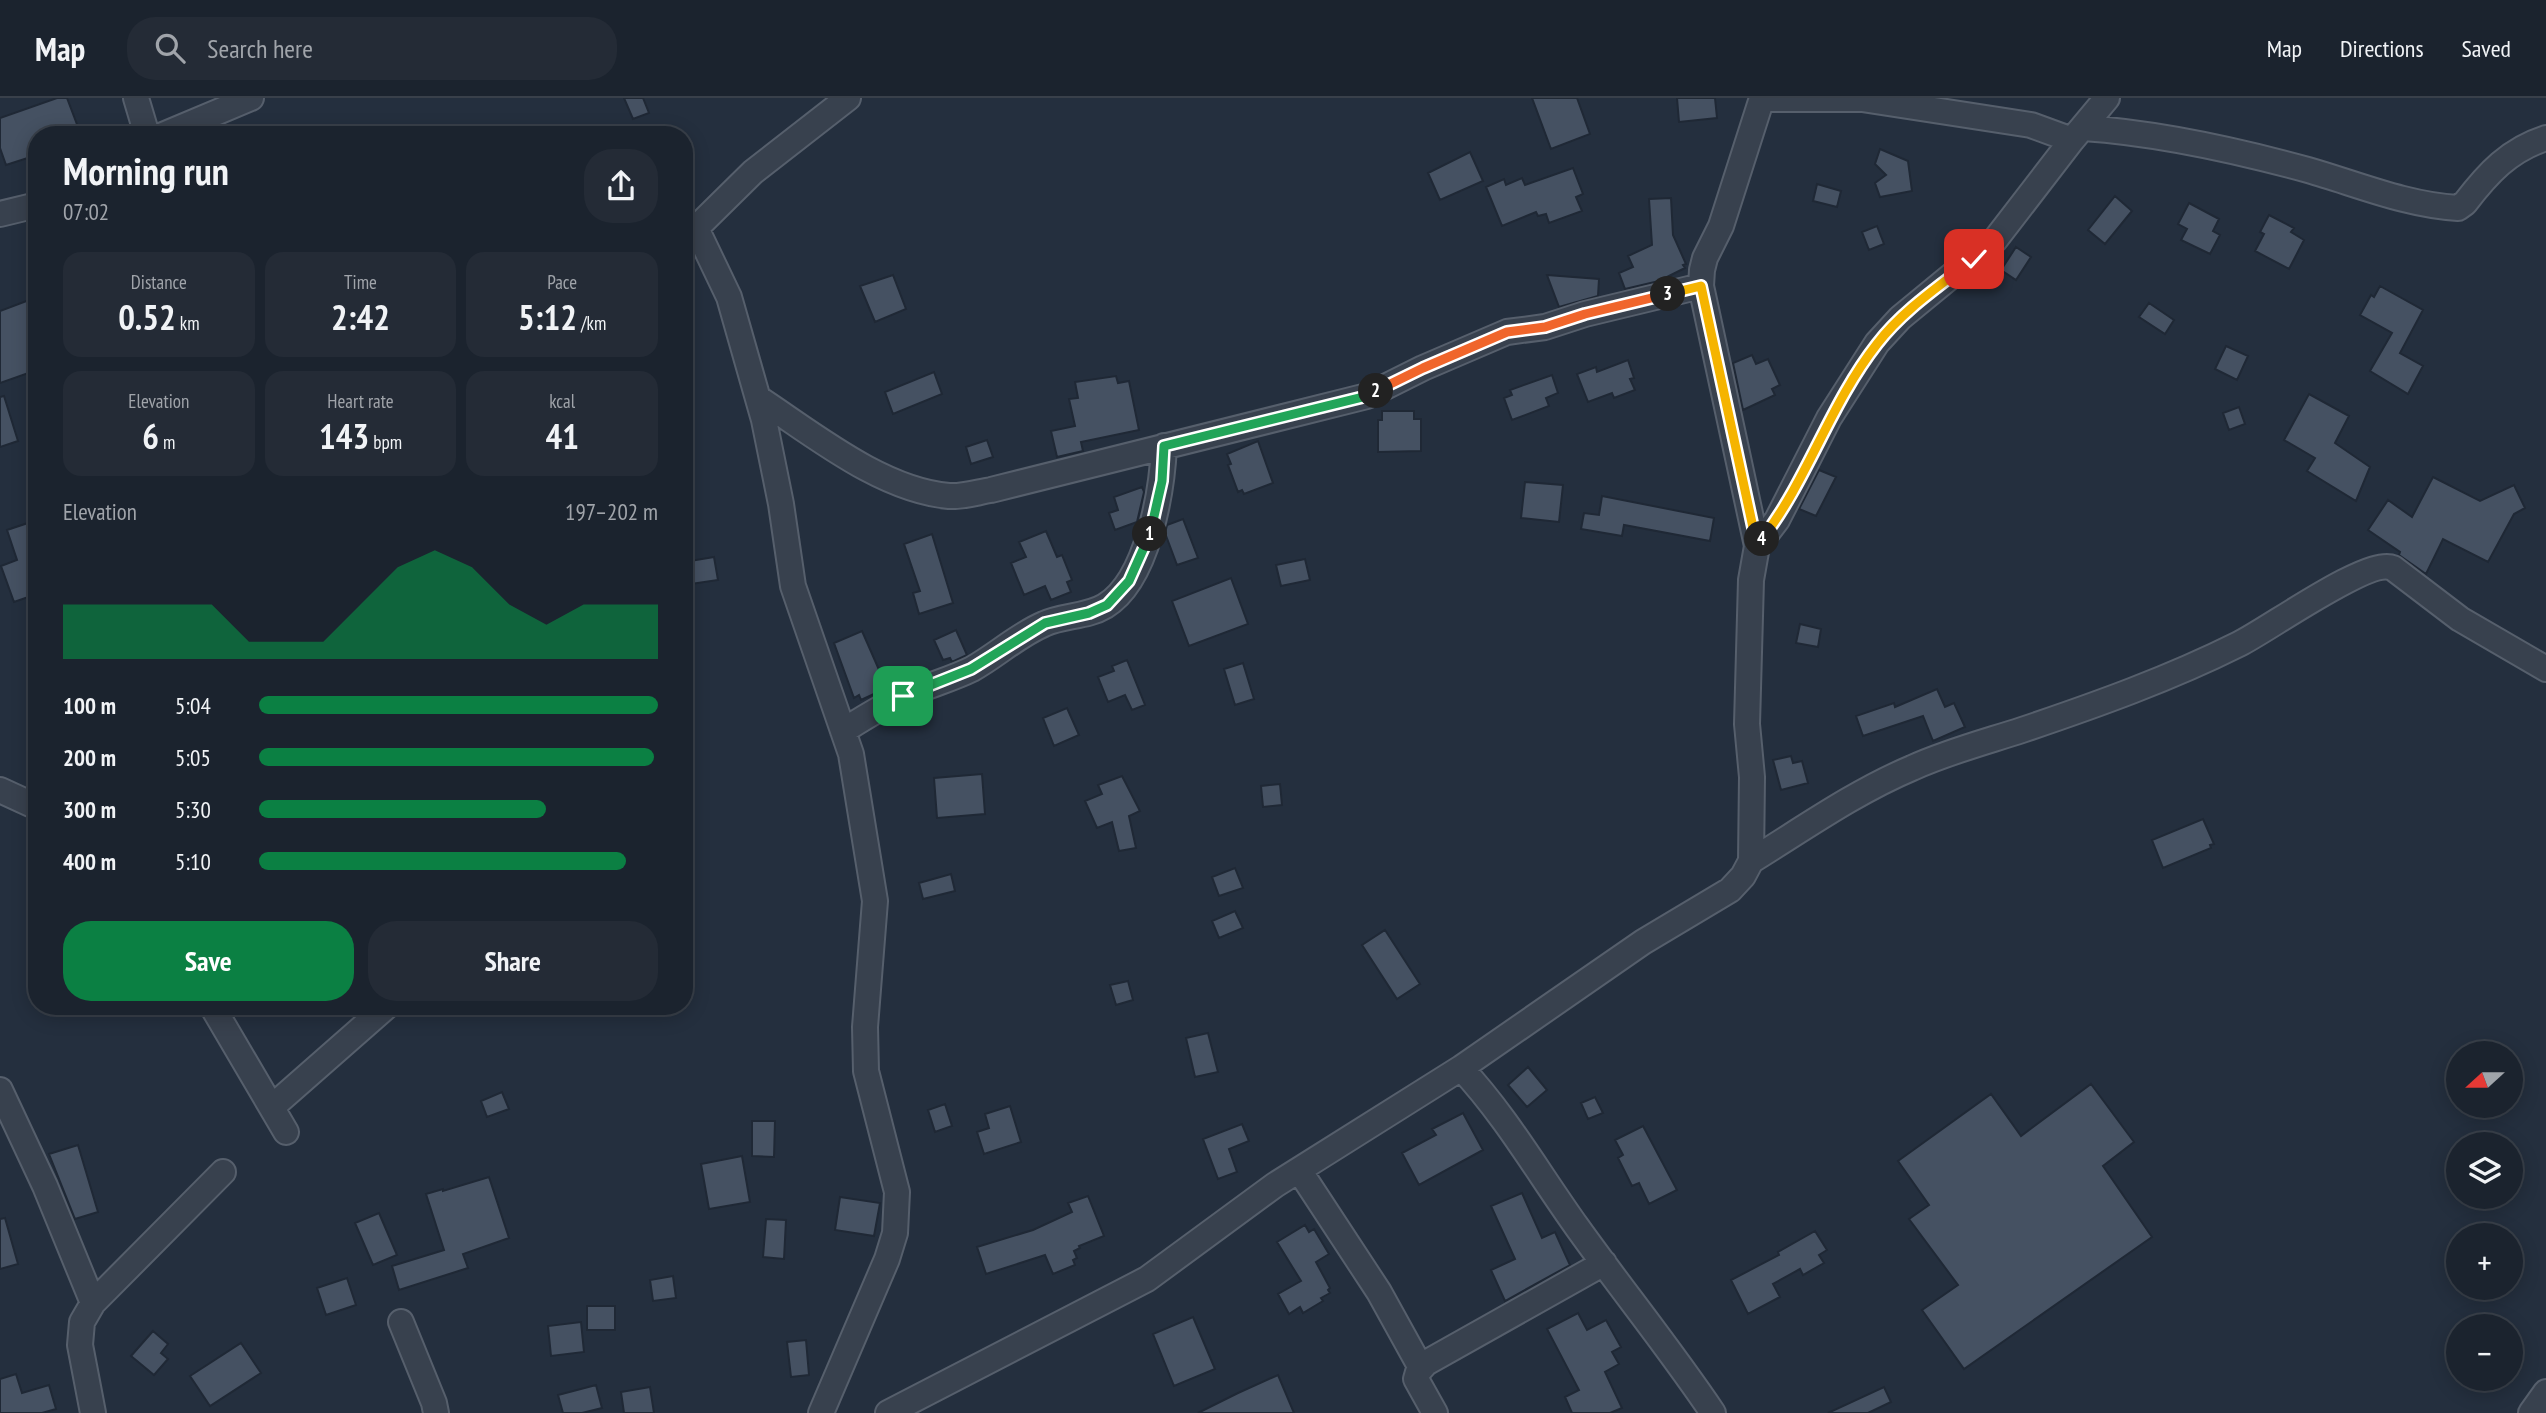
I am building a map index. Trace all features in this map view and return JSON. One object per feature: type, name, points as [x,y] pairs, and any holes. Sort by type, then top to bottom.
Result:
[{"type":"street","points":[[136,98],[144,126]]},
{"type":"street","points":[[184,126],[251,98]]},
{"type":"street","points":[[693,231],[753,172],[848,98]]},
{"type":"street","points":[[1757,546],[1777,520],[1829,418],[1877,343],[1900,318],[1995,240],[2107,98]]},
{"type":"street","points":[[888,1413],[1147,1279],[1299,1170],[1461,1068],[1643,942],[1730,890],[1743,876],[1751,861],[1752,777],[1746,724],[1751,580],[1757,546],[1701,286],[1705,258],[1721,226],[1762,99],[1862,99],[2077,134],[2125,131],[2230,151],[2309,170],[2375,192],[2458,208],[2502,160],[2515,151],[2546,138]]},
{"type":"street","points":[[0,214],[28,207]]},
{"type":"street","points":[[693,239],[729,297],[758,398],[781,504],[793,586],[851,754],[875,901],[865,1027],[866,1071],[897,1192],[895,1233],[887,1259],[821,1413]]},
{"type":"street","points":[[758,398],[864,466],[908,488],[951,496],[991,490],[1367,396],[1423,368],[1507,332],[1545,327],[1585,314],[1701,286]]},
{"type":"street","points":[[843,731],[903,696],[971,669],[1045,623],[1089,613],[1107,605],[1129,581],[1142,556],[1154,522],[1162,481],[1164,446]]},
{"type":"street","points":[[1751,861],[1881,782],[1961,748],[2021,730],[2164,679],[2257,635],[2360,573],[2380,567],[2393,568],[2460,619],[2546,669]]},
{"type":"street","points":[[0,790],[28,803]]},
{"type":"street","points":[[217,1015],[286,1132]]},
{"type":"street","points":[[272,1107],[377,1015]]},
{"type":"street","points":[[1461,1068],[1489,1098],[1536,1169],[1681,1364],[1713,1413]]},
{"type":"street","points":[[0,1090],[45,1186],[93,1303]]},
{"type":"street","points":[[1299,1170],[1379,1292],[1421,1368]]},
{"type":"street","points":[[93,1413],[80,1345],[82,1322],[93,1303],[223,1172]]},
{"type":"street","points":[[1435,1413],[1416,1379],[1426,1363],[1604,1263]]},
{"type":"street","points":[[401,1322],[436,1413]]},
{"type":"street","points":[[2531,1413],[2546,1392]]},
{"type":"building","points":[[57,98],[67,98],[78,126],[28,126],[28,158],[6,165],[0,148],[0,118]]},
{"type":"building","points":[[624,98],[643,98],[649,113],[633,119]]},
{"type":"building","points":[[1532,98],[1577,98],[1590,134],[1551,149]]},
{"type":"building","points":[[1677,98],[1715,98],[1717,118],[1679,122]]},
{"type":"building","points":[[1880,149],[1908,161],[1912,191],[1880,197],[1875,183],[1886,175],[1875,164]]},
{"type":"building","points":[[1470,152],[1483,181],[1440,200],[1428,173]]},
{"type":"building","points":[[1573,168],[1583,194],[1576,197],[1582,211],[1549,223],[1546,214],[1538,216],[1536,212],[1502,226],[1486,187],[1504,179],[1506,185],[1522,178],[1525,185]]},
{"type":"building","points":[[1817,184],[1841,191],[1837,207],[1813,201]]},
{"type":"building","points":[[2115,196],[2132,211],[2105,244],[2088,230]]},
{"type":"building","points":[[1671,198],[1673,235],[1686,264],[1683,265],[1685,268],[1659,281],[1625,289],[1619,273],[1633,267],[1628,256],[1652,245],[1649,199]]},
{"type":"building","points":[[2189,203],[2219,219],[2213,231],[2220,235],[2210,254],[2181,240],[2187,229],[2178,224]]},
{"type":"building","points":[[2269,215],[2294,228],[2291,232],[2304,240],[2289,269],[2255,251],[2264,234],[2260,232]]},
{"type":"building","points":[[1877,226],[1884,244],[1869,250],[1862,232]]},
{"type":"building","points":[[2016,247],[2031,257],[2016,280],[2001,270]]},
{"type":"building","points":[[893,275],[906,309],[875,322],[860,286]]},
{"type":"building","points":[[1547,275],[1599,279],[1598,296],[1559,307]]},
{"type":"building","points":[[2380,286],[2423,310],[2400,353],[2423,366],[2408,394],[2370,371],[2392,333],[2360,315],[2371,295],[2374,297]]},
{"type":"building","points":[[28,300],[28,373],[0,383],[0,311]]},
{"type":"building","points":[[2149,303],[2174,320],[2165,334],[2139,317]]},
{"type":"building","points":[[2226,346],[2248,356],[2237,380],[2215,369]]},
{"type":"building","points":[[1752,355],[1756,364],[1768,359],[1780,385],[1772,389],[1775,395],[1743,410],[1733,363]]},
{"type":"building","points":[[1628,360],[1634,378],[1630,379],[1635,390],[1614,398],[1612,393],[1588,402],[1577,374],[1596,367],[1597,372]]},
{"type":"building","points":[[934,372],[942,394],[893,414],[885,392]]},
{"type":"building","points":[[1552,375],[1558,393],[1546,398],[1549,406],[1512,420],[1504,398],[1512,395],[1510,390]]},
{"type":"building","points":[[1116,376],[1118,383],[1129,381],[1139,430],[1081,442],[1083,451],[1057,457],[1051,431],[1075,426],[1069,399],[1078,398],[1075,382]]},
{"type":"building","points":[[2309,394],[2349,416],[2335,443],[2370,467],[2356,501],[2307,471],[2315,458],[2284,440]]},
{"type":"building","points":[[4,396],[18,441],[0,447],[0,397]]},
{"type":"building","points":[[2239,407],[2245,424],[2229,430],[2223,413]]},
{"type":"building","points":[[1382,411],[1414,411],[1414,419],[1421,419],[1421,451],[1378,452],[1378,420],[1382,420]]},
{"type":"building","points":[[987,440],[993,457],[971,464],[966,447]]},
{"type":"building","points":[[1258,441],[1273,483],[1244,494],[1242,490],[1238,492],[1227,454]]},
{"type":"building","points":[[1819,470],[1836,477],[1816,516],[1799,509]]},
{"type":"building","points":[[2433,477],[2480,501],[2514,485],[2525,508],[2514,514],[2488,562],[2443,539],[2426,574],[2368,530],[2388,500],[2412,517]]},
{"type":"building","points":[[1525,482],[1563,485],[1559,522],[1521,518]]},
{"type":"building","points":[[1142,487],[1144,492],[1137,522],[1115,530],[1109,513],[1118,510],[1114,497]]},
{"type":"building","points":[[1602,496],[1714,518],[1710,541],[1624,525],[1622,536],[1581,529],[1584,513],[1599,515]]},
{"type":"building","points":[[1183,519],[1198,558],[1177,565],[1165,533],[1167,525]]},
{"type":"building","points":[[28,523],[28,597],[14,602],[1,566],[17,560],[7,530]]},
{"type":"building","points":[[1046,531],[1057,557],[1062,555],[1072,580],[1067,582],[1071,592],[1051,600],[1045,586],[1024,595],[1011,563],[1026,557],[1019,542]]},
{"type":"building","points":[[932,534],[953,603],[919,614],[913,593],[920,591],[904,544]]},
{"type":"building","points":[[714,557],[718,580],[693,584],[693,560]]},
{"type":"building","points":[[1305,559],[1310,580],[1281,586],[1276,565]]},
{"type":"building","points":[[1231,578],[1248,624],[1189,646],[1172,601]]},
{"type":"building","points":[[1800,624],[1821,629],[1818,647],[1796,643]]},
{"type":"building","points":[[956,630],[967,655],[952,662],[950,658],[943,660],[934,640]]},
{"type":"building","points":[[862,631],[887,688],[861,700],[859,695],[854,698],[834,643]]},
{"type":"building","points":[[1127,660],[1145,705],[1132,710],[1125,695],[1108,702],[1098,677],[1114,671],[1112,666]]},
{"type":"building","points":[[1243,663],[1254,699],[1235,705],[1224,669]]},
{"type":"building","points":[[1937,689],[1945,707],[1954,703],[1965,727],[1933,741],[1923,716],[1863,736],[1856,716],[1894,703],[1895,707]]},
{"type":"building","points":[[1067,708],[1079,735],[1054,746],[1043,718]]},
{"type":"building","points":[[1791,756],[1793,763],[1802,761],[1808,783],[1781,790],[1773,760]]},
{"type":"building","points":[[982,774],[985,814],[937,818],[934,778]]},
{"type":"building","points":[[1122,776],[1140,811],[1129,816],[1136,848],[1119,851],[1112,822],[1097,828],[1085,801],[1102,794],[1098,785]]},
{"type":"building","points":[[1280,784],[1282,805],[1263,807],[1261,786]]},
{"type":"building","points":[[2203,819],[2214,844],[2210,845],[2211,848],[2163,868],[2152,840]]},
{"type":"building","points":[[1235,868],[1243,888],[1219,896],[1212,877]]},
{"type":"building","points":[[951,874],[955,891],[923,899],[919,883]]},
{"type":"building","points":[[1235,911],[1243,928],[1219,938],[1212,921]]},
{"type":"building","points":[[1385,930],[1420,984],[1397,999],[1362,945]]},
{"type":"building","points":[[1128,981],[1133,1000],[1116,1005],[1110,985]]},
{"type":"building","points":[[1208,1033],[1218,1072],[1195,1077],[1186,1038]]},
{"type":"building","points":[[1528,1067],[1547,1090],[1527,1107],[1508,1085]]},
{"type":"building","points":[[2091,1084],[2134,1142],[2103,1166],[2152,1237],[1964,1369],[1922,1310],[1958,1285],[1909,1219],[1929,1205],[1898,1161],[1991,1094],[2021,1136]]},
{"type":"building","points":[[502,1092],[509,1109],[487,1117],[481,1101]]},
{"type":"building","points":[[1595,1097],[1603,1113],[1588,1119],[1581,1103]]},
{"type":"building","points":[[945,1104],[952,1126],[935,1132],[928,1110]]},
{"type":"building","points":[[1010,1106],[1021,1142],[984,1154],[977,1132],[989,1128],[985,1114]]},
{"type":"building","points":[[1463,1113],[1483,1150],[1419,1185],[1402,1153],[1436,1135],[1432,1129]]},
{"type":"building","points":[[752,1121],[775,1121],[774,1157],[752,1156]]},
{"type":"building","points":[[1242,1124],[1249,1141],[1229,1149],[1237,1172],[1218,1179],[1203,1139]]},
{"type":"building","points":[[1643,1126],[1677,1190],[1649,1204],[1639,1183],[1632,1186],[1618,1158],[1623,1155],[1615,1140]]},
{"type":"building","points":[[78,1145],[98,1212],[75,1219],[49,1154]]},
{"type":"building","points":[[742,1156],[750,1202],[709,1209],[701,1164]]},
{"type":"building","points":[[489,1177],[509,1238],[463,1254],[468,1268],[399,1290],[392,1266],[444,1250],[426,1194]]},
{"type":"building","points":[[1522,1193],[1542,1238],[1555,1232],[1570,1265],[1505,1301],[1491,1270],[1515,1259],[1491,1206]]},
{"type":"building","points":[[1088,1196],[1104,1236],[1079,1246],[1080,1248],[1074,1251],[1077,1258],[1073,1260],[1075,1265],[1053,1274],[1045,1255],[986,1274],[977,1247],[1033,1230],[1072,1212],[1068,1203]]},
{"type":"building","points":[[840,1197],[880,1203],[874,1236],[835,1230]]},
{"type":"building","points":[[379,1213],[397,1255],[373,1265],[355,1223]]},
{"type":"building","points":[[5,1218],[18,1264],[0,1269],[0,1219]]},
{"type":"building","points":[[766,1219],[786,1220],[784,1259],[763,1257]]},
{"type":"building","points":[[1305,1225],[1309,1232],[1314,1229],[1329,1254],[1316,1262],[1330,1293],[1321,1298],[1323,1301],[1303,1313],[1300,1307],[1289,1314],[1278,1294],[1301,1281],[1277,1242]]},
{"type":"building","points":[[1815,1231],[1827,1250],[1819,1255],[1824,1263],[1803,1275],[1800,1269],[1773,1284],[1780,1297],[1748,1314],[1731,1280],[1779,1255],[1778,1252]]},
{"type":"building","points":[[673,1276],[676,1298],[653,1301],[650,1280]]},
{"type":"building","points":[[347,1278],[356,1305],[326,1315],[317,1288]]},
{"type":"building","points":[[587,1306],[615,1306],[615,1330],[587,1330]]},
{"type":"building","points":[[1578,1313],[1587,1330],[1606,1320],[1621,1347],[1612,1352],[1619,1364],[1605,1372],[1622,1408],[1610,1413],[1572,1413],[1565,1397],[1579,1390],[1547,1329]]},
{"type":"building","points":[[1193,1317],[1215,1369],[1174,1386],[1153,1334]]},
{"type":"building","points":[[581,1322],[584,1352],[551,1356],[548,1326]]},
{"type":"building","points":[[153,1331],[168,1344],[161,1353],[168,1359],[154,1375],[131,1356]]},
{"type":"building","points":[[806,1340],[809,1375],[791,1377],[787,1342]]},
{"type":"building","points":[[241,1343],[261,1373],[210,1406],[190,1376]]},
{"type":"building","points":[[16,1374],[22,1393],[49,1385],[56,1409],[42,1413],[0,1413],[0,1379]]},
{"type":"building","points":[[1278,1375],[1294,1413],[1198,1413],[1238,1393]]},
{"type":"building","points":[[596,1385],[602,1408],[582,1413],[563,1413],[558,1395]]},
{"type":"building","points":[[650,1387],[654,1413],[624,1413],[621,1392]]},
{"type":"building","points":[[1884,1387],[1891,1402],[1868,1413],[1828,1413]]},
{"type":"route","points":[[903,696],[971,669],[1045,623],[1089,613],[1107,605],[1129,581],[1142,556],[1154,522],[1162,481],[1164,446],[1367,396],[1423,368],[1507,332],[1545,327],[1585,314],[1701,286],[1757,546],[1777,520],[1829,418],[1877,343],[1900,318],[1974,259]]}]
